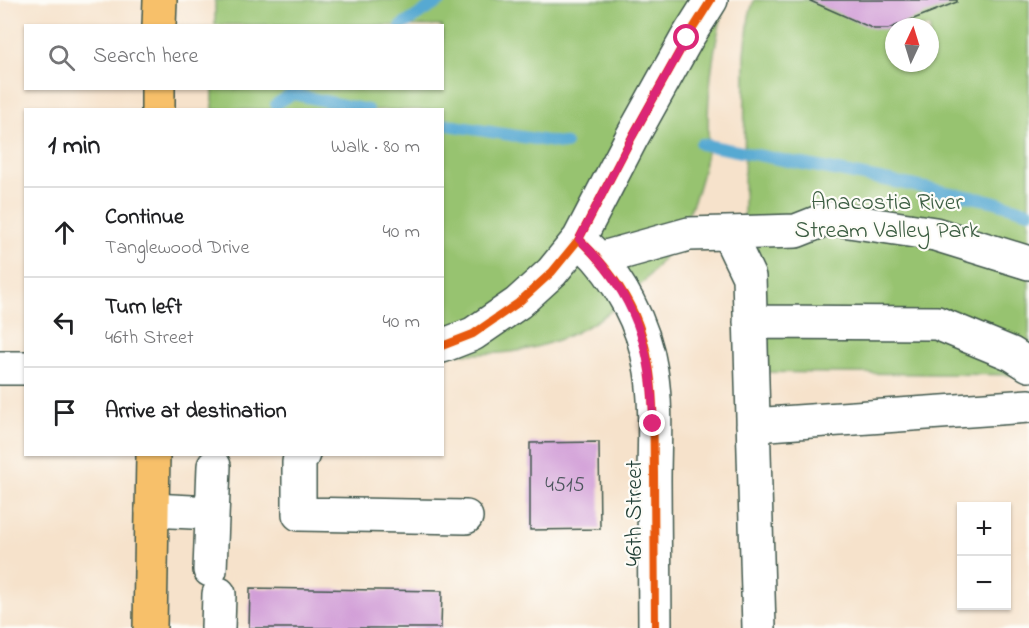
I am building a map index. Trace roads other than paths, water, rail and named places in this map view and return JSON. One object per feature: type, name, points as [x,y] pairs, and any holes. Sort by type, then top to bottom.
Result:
[{"type":"main road","points":[[159,24],[160,0]]},
{"type":"main road","points":[[158,90],[158,108]]},
{"type":"main road","points":[[150,628],[153,456]]},
{"type":"street","points":[[589,249],[632,137],[687,38],[711,0]]},
{"type":"street","points":[[444,345],[473,334],[518,303],[552,272],[589,249],[689,234],[796,231],[829,218],[935,234],[1029,263]]},
{"type":"street","points":[[728,232],[749,277],[759,628]]},
{"type":"street","name":"46th Street","points":[[589,249],[622,291],[639,324],[651,372],[655,628]]},
{"type":"street","points":[[750,322],[937,323],[1012,354],[1029,365]]},
{"type":"street","points":[[0,368],[24,368]]},
{"type":"street","points":[[753,425],[1029,406]]},
{"type":"street","points":[[302,456],[299,462],[299,514],[466,517]]},
{"type":"street","points":[[214,466],[212,513],[218,628]]},
{"type":"street","points":[[152,510],[212,513]]},
{"type":"waterway","points":[[404,24],[442,0]]},
{"type":"waterway","points":[[276,104],[297,91]]},
{"type":"waterway","points":[[292,94],[358,108]]},
{"type":"waterway","points":[[444,124],[566,144]]},
{"type":"waterway","points":[[701,144],[992,201],[1029,212]]},
{"type":"park label","name":"Anacostia River Stream Valley Park","points":[[887,217]]}]
